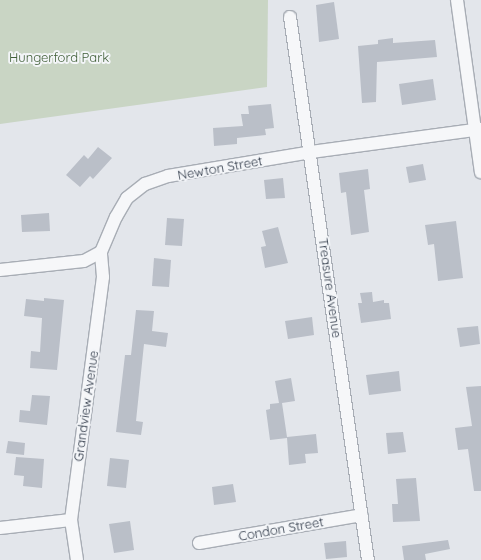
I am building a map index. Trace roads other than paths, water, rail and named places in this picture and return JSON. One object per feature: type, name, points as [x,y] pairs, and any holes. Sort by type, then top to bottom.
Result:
[{"type":"street","points":[[457,0],[478,129],[481,172]]},
{"type":"street","name":"Treasure Avenue","points":[[290,17],[311,152],[368,560]]},
{"type":"street","name":"Newton Street","points":[[101,252],[116,217],[127,198],[145,184],[168,176],[311,152],[478,129]]},
{"type":"street","points":[[0,270],[84,261],[101,252]]},
{"type":"street","name":"Grandview Avenue","points":[[77,560],[71,520],[103,277],[101,252]]},
{"type":"street","name":"Condon Street","points":[[199,543],[362,515]]},
{"type":"street","points":[[0,528],[71,520]]},
{"type":"park label","name":"Hungerford Park","points":[[59,57]]}]
